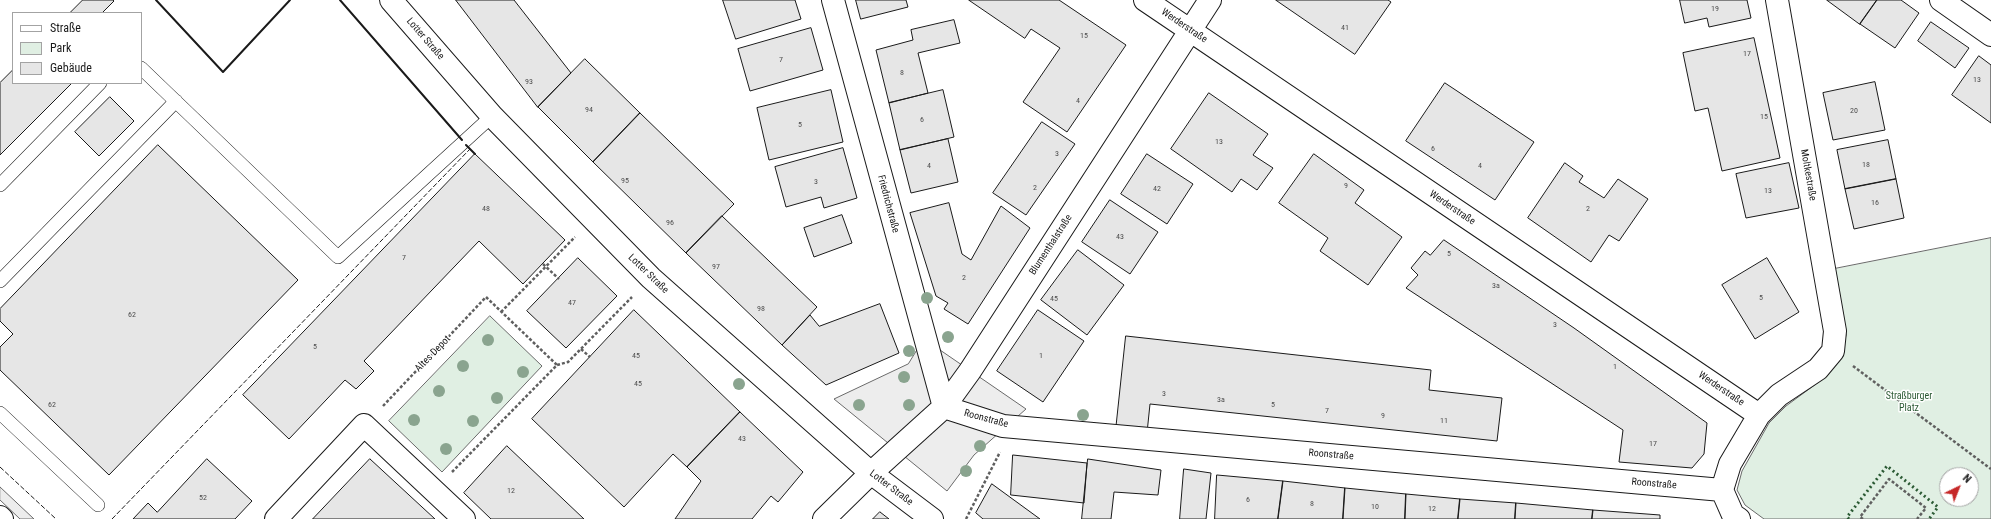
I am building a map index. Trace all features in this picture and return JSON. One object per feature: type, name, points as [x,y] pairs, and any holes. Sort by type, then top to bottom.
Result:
[{"type":"street","name":"Lotter Straße","points":[[391,0],[492,116],[651,278],[871,473],[932,519]]},
{"type":"street","name":"Friedrichstraße","points":[[833,0],[944,407]]},
{"type":"street","name":"Werderstraße","points":[[1145,0],[1760,415]]},
{"type":"street","name":"Blumenthalstraße","points":[[824,519],[871,473],[944,407],[974,365],[1210,0]]},
{"type":"street","name":"Moltkestraße","points":[[1777,0],[1835,331],[1833,351]]},
{"type":"street","points":[[1941,0],[1991,35]]},
{"type":"street","points":[[1738,519],[1733,515],[1722,490],[1730,464],[1760,415],[1779,395],[1818,369],[1833,351]]},
{"type":"street","name":"Roonstraße","points":[[944,407],[1003,426],[1722,490]]},
{"type":"street","points":[[276,519],[364,425],[464,519]]},
{"type":"lane","points":[[142,69],[338,257],[492,116]]},
{"type":"lane","points":[[0,185],[99,84]]},
{"type":"lane","points":[[0,281],[176,101]]},
{"type":"lane","points":[[0,413],[98,505]]},
{"type":"path","points":[[501,312],[592,219]]},
{"type":"path","points":[[543,264],[559,279]]},
{"type":"path","points":[[434,490],[557,365],[568,362],[651,278]]},
{"type":"path","name":"Altes Depot","points":[[364,425],[486,297],[557,365]]},
{"type":"path","points":[[581,349],[590,357]]},
{"type":"path","points":[[1833,351],[1991,468]]},
{"type":"path","points":[[966,519],[1002,446]]},
{"type":"path","points":[[1863,519],[1860,517],[1889,479],[1926,508],[1917,519]]},
{"type":"green space","name":"Straßburger Platz","points":[[1991,238],[1991,519],[1764,519],[1745,505],[1737,490],[1742,471],[1769,423],[1786,406],[1824,378],[1841,357],[1846,335],[1834,269]]},
{"type":"green space","points":[[490,316],[542,366],[442,472],[389,421]]},
{"type":"shaded area","points":[[924,339],[1026,409],[974,455],[947,491],[834,399],[908,364]]},
{"type":"shaded area","points":[[0,487],[34,519],[20,519],[0,500]]},
{"type":"building","points":[[83,0],[114,1],[103,12],[71,12]]},
{"type":"building","points":[[456,0],[514,0],[571,73],[538,107]]},
{"type":"building","points":[[723,0],[795,0],[801,19],[736,39]]},
{"type":"building","points":[[856,0],[906,0],[908,7],[861,19]]},
{"type":"building","points":[[969,0],[1059,0],[1126,45],[1067,132],[1023,102],[1060,48],[1031,29],[1025,38]]},
{"type":"building","points":[[1276,0],[1388,0],[1391,2],[1355,54]]},
{"type":"building","points":[[1680,0],[1747,0],[1751,18],[1709,27],[1707,18],[1685,23]]},
{"type":"building","points":[[1827,0],[1877,0],[1860,24]]},
{"type":"building","points":[[1877,0],[1901,0],[1919,13],[1895,48],[1860,24]]},
{"type":"building","points":[[954,20],[960,43],[918,53],[928,93],[889,103],[876,50],[913,40],[911,30]]},
{"type":"building","points":[[1931,22],[1969,48],[1955,68],[1918,41]]},
{"type":"building","points":[[811,28],[823,70],[750,91],[738,49]]},
{"type":"building","points":[[1754,38],[1780,158],[1722,171],[1708,108],[1695,111],[1683,53]]},
{"type":"building","points":[[1979,56],[1991,65],[1991,123],[1952,95]]},
{"type":"building","points":[[585,59],[640,113],[593,162],[538,107]]},
{"type":"building","points":[[12,71],[12,84],[71,84],[0,155],[0,83]]},
{"type":"building","points":[[1875,82],[1885,130],[1833,140],[1823,93]]},
{"type":"building","points":[[1445,83],[1534,142],[1495,200],[1406,141]]},
{"type":"building","points":[[831,90],[843,142],[769,160],[757,108]]},
{"type":"building","points":[[943,90],[954,137],[900,150],[889,103]]},
{"type":"building","points":[[1209,93],[1268,134],[1253,155],[1273,168],[1257,190],[1241,179],[1232,192],[1171,149]]},
{"type":"building","points":[[110,97],[134,121],[99,156],[75,132]]},
{"type":"building","points":[[640,113],[734,204],[686,253],[593,162]]},
{"type":"building","points":[[1042,122],[1075,144],[1026,215],[993,193]]},
{"type":"building","points":[[948,139],[958,182],[911,193],[900,150]]},
{"type":"building","points":[[1888,140],[1896,179],[1845,189],[1837,150]]},
{"type":"building","points":[[158,145],[298,280],[109,475],[0,370],[0,347],[13,334],[0,321],[0,309]]},
{"type":"building","points":[[843,148],[857,198],[824,208],[821,197],[786,207],[775,167]]},
{"type":"building","points":[[475,154],[565,240],[523,284],[479,241],[364,361],[374,371],[356,389],[345,380],[289,439],[243,395]]},
{"type":"building","points":[[1147,154],[1193,184],[1167,224],[1121,194]]},
{"type":"building","points":[[1314,154],[1364,190],[1355,203],[1402,237],[1368,285],[1320,251],[1328,238],[1279,203]]},
{"type":"building","points":[[1565,163],[1583,176],[1579,182],[1604,198],[1618,179],[1648,199],[1619,241],[1609,235],[1591,262],[1528,218]]},
{"type":"building","points":[[1789,163],[1799,208],[1746,218],[1736,174]]},
{"type":"building","points":[[1896,179],[1904,218],[1854,229],[1845,189]]},
{"type":"building","points":[[1110,200],[1158,232],[1130,274],[1082,242]]},
{"type":"building","points":[[949,203],[962,254],[971,260],[1001,206],[1030,228],[968,324],[944,309],[948,303],[936,296],[910,213]]},
{"type":"building","points":[[842,215],[852,243],[814,257],[804,228]]},
{"type":"building","points":[[722,216],[817,307],[782,345],[686,253]]},
{"type":"building","points":[[1444,240],[1574,328],[1707,423],[1704,454],[1692,468],[1619,462],[1623,430],[1406,288],[1418,275],[1411,268],[1425,251],[1430,255]]},
{"type":"building","points":[[1078,250],[1124,285],[1087,335],[1041,300]]},
{"type":"building","points":[[578,258],[617,296],[566,348],[527,311]]},
{"type":"building","points":[[1767,258],[1799,312],[1755,339],[1722,285]]},
{"type":"building","points":[[880,304],[899,353],[826,385],[782,345],[810,315],[819,326]]},
{"type":"building","points":[[634,310],[740,412],[687,467],[673,454],[624,507],[532,419]]},
{"type":"building","points":[[1038,310],[1084,341],[1043,402],[997,371]]},
{"type":"building","points":[[1126,336],[1431,370],[1429,390],[1502,398],[1497,441],[1150,404],[1147,433],[1116,430]]},
{"type":"building","points":[[740,412],[803,472],[778,502],[771,496],[752,519],[675,519],[701,481],[687,467]]},
{"type":"building","points":[[507,446],[584,519],[491,519],[464,493]]},
{"type":"building","points":[[1013,455],[1087,463],[1084,503],[1011,495]]},
{"type":"building","points":[[207,459],[252,501],[235,519],[133,519],[148,503],[157,512]]},
{"type":"building","points":[[370,459],[435,519],[313,519]]},
{"type":"building","points":[[1088,459],[1161,470],[1158,495],[1114,492],[1111,519],[1082,519]]},
{"type":"building","points":[[1184,469],[1211,473],[1206,519],[1180,519]]},
{"type":"building","points":[[1217,475],[1283,481],[1278,519],[1215,519]]},
{"type":"building","points":[[1283,481],[1345,488],[1343,519],[1278,519]]},
{"type":"building","points":[[992,484],[1040,519],[983,519],[976,513]]},
{"type":"building","points":[[1345,488],[1406,494],[1405,519],[1343,519]]},
{"type":"building","points":[[1406,494],[1460,499],[1458,519],[1405,519]]},
{"type":"building","points":[[1460,499],[1516,503],[1515,519],[1458,519]]},
{"type":"building","points":[[1516,503],[1593,510],[1592,519],[1515,519]]},
{"type":"building","points":[[1593,510],[1660,515],[1660,519],[1592,519]]},
{"type":"building","points":[[880,512],[889,519],[873,519]]},
{"type":"hedge","points":[[1849,519],[1847,517],[1887,466],[1938,507],[1929,519]]},
{"type":"fence","points":[[112,519],[470,149]]},
{"type":"fence","points":[[0,467],[56,519]]},
{"type":"wall","points":[[156,0],[223,72],[290,0]]},
{"type":"wall","points":[[340,0],[462,140]]},
{"type":"wall","points":[[466,145],[475,154]]}]
